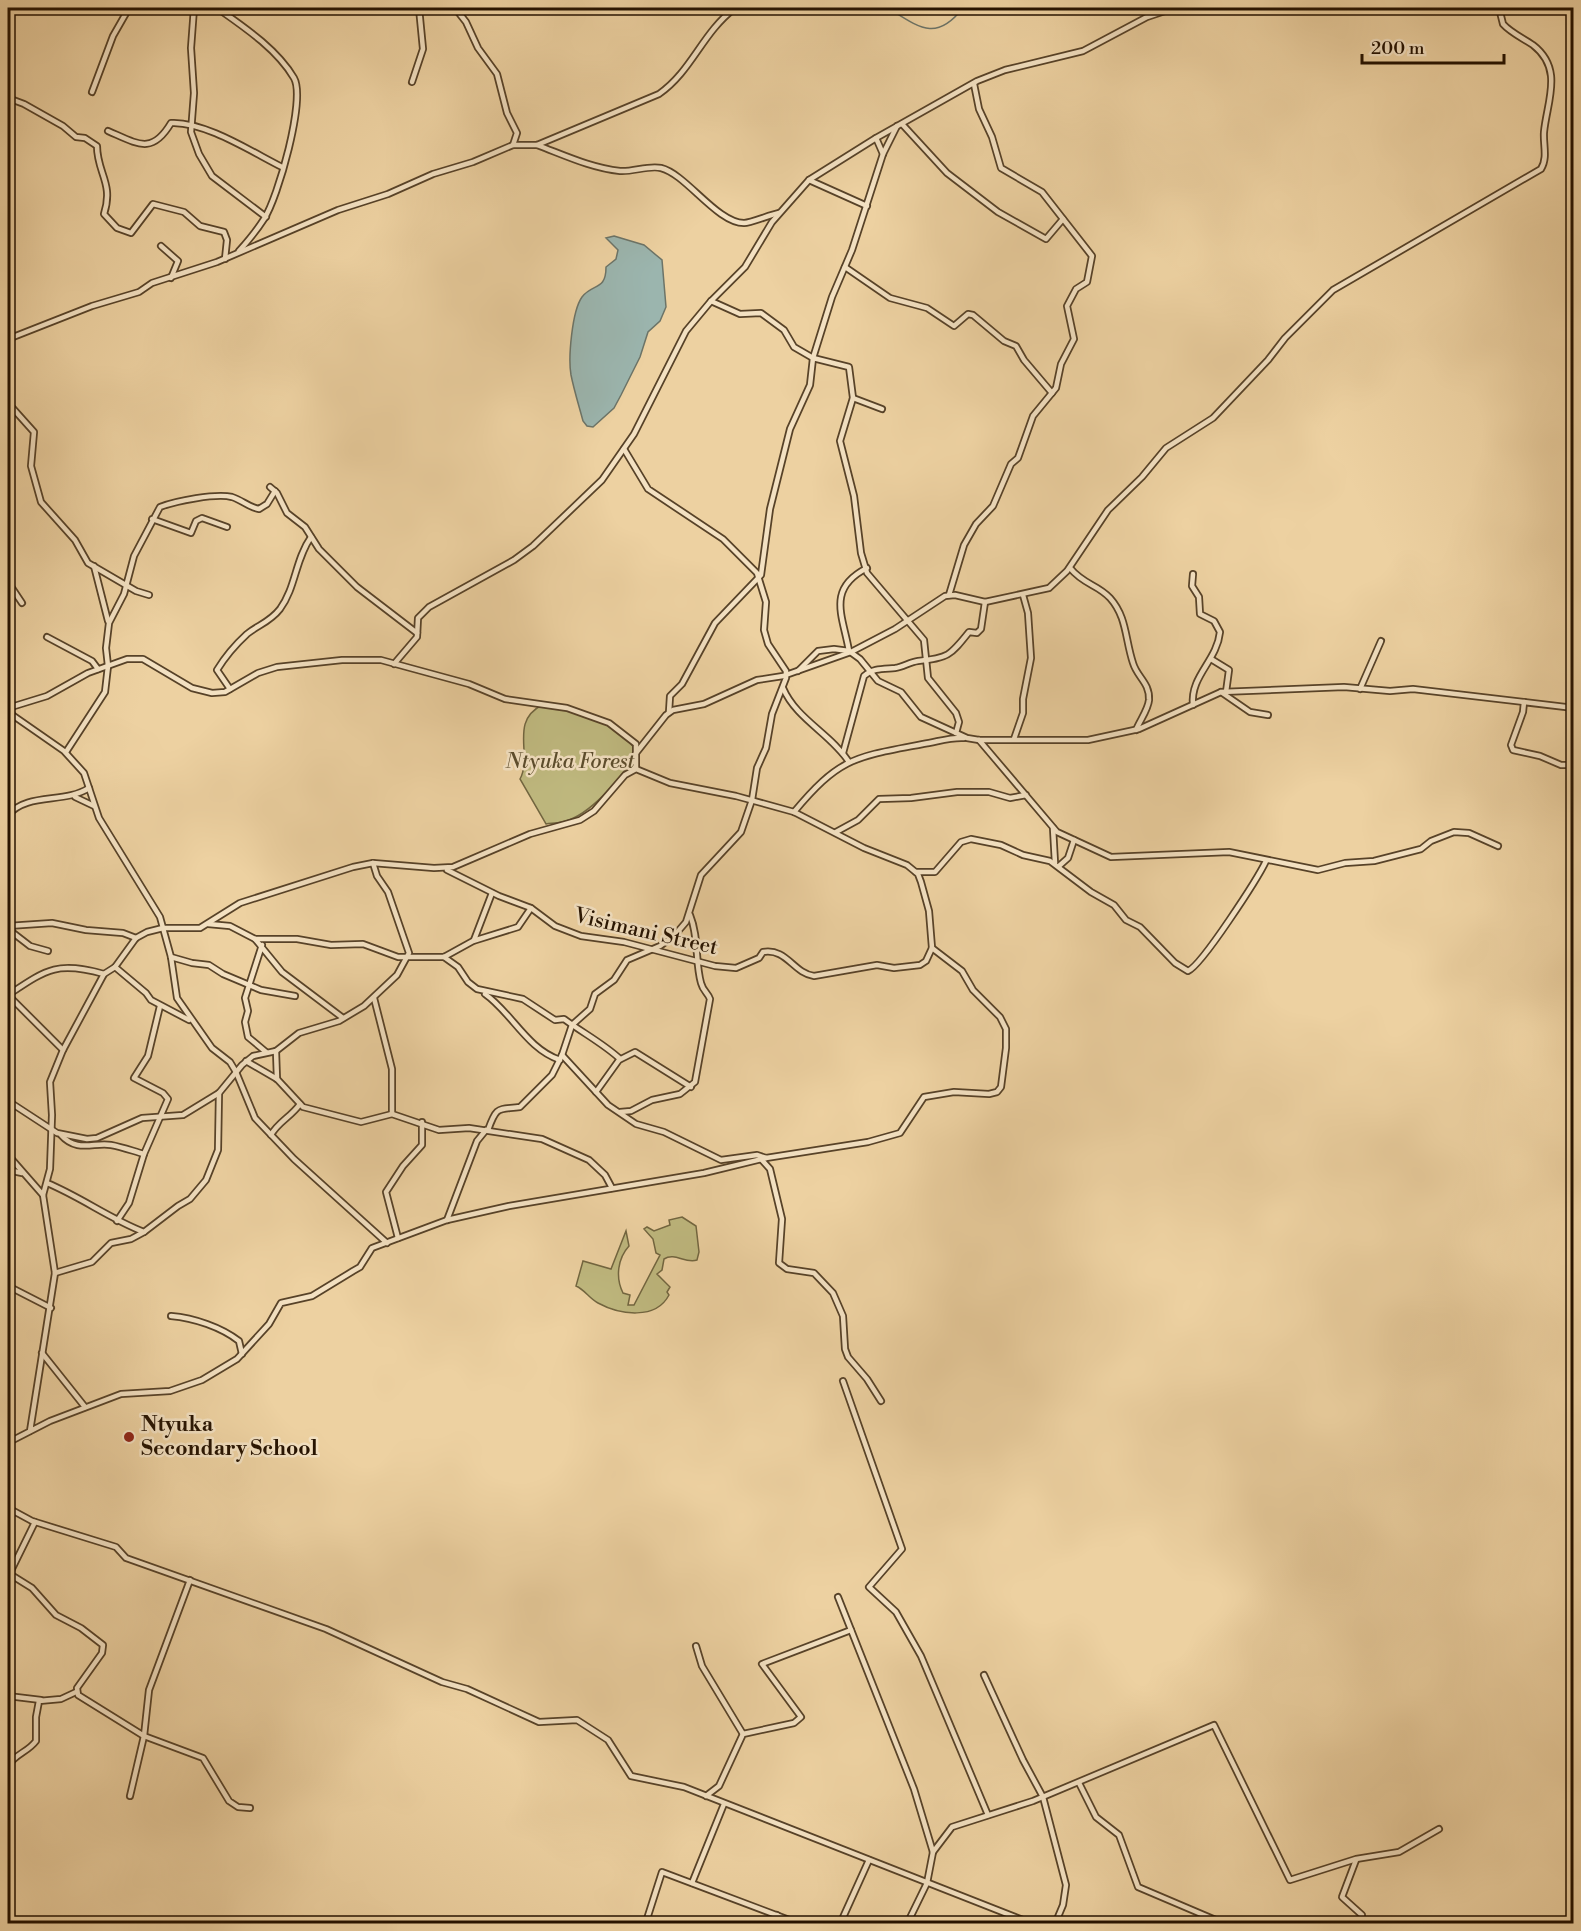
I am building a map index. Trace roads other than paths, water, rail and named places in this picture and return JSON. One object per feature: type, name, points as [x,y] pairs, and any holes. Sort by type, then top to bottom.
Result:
[{"type":"street","points":[[92,92],[113,36],[129,8]]},
{"type":"street","points":[[194,8],[191,48],[194,93],[191,132],[199,154],[212,176],[266,218]]},
{"type":"street","points":[[217,8],[262,42],[284,64],[298,88],[298,109],[266,218],[239,251]]},
{"type":"street","points":[[412,82],[423,49],[419,8]]},
{"type":"street","points":[[455,8],[466,22],[480,51],[497,74],[507,113],[517,133],[513,145]]},
{"type":"street","points":[[537,145],[668,88],[711,30],[735,8]]},
{"type":"street","points":[[393,664],[411,645],[417,633],[418,618],[431,605],[514,560],[543,538],[578,500],[599,482],[624,449],[686,331],[748,263],[779,213],[809,180],[876,138],[974,84],[1005,70],[1083,51],[1147,18],[1174,8]]},
{"type":"street","points":[[669,712],[704,704],[757,680],[787,675],[850,652],[949,595],[985,602],[1023,596],[1049,588],[1070,568],[1108,510],[1142,477],[1169,444],[1213,418],[1268,360],[1285,338],[1333,290],[1541,169],[1545,162],[1544,131],[1551,102],[1552,74],[1540,51],[1503,24],[1499,8]]},
{"type":"street","points":[[949,595],[968,538],[993,506],[1011,464],[1018,458],[1033,416],[1052,393],[1061,364],[1074,339],[1067,306],[1076,289],[1087,282],[1092,256],[1042,192],[1001,168],[992,136],[979,109],[974,84]]},
{"type":"street","points":[[8,98],[24,104],[63,126],[76,137],[86,138],[97,146],[108,188],[108,206],[104,213],[117,228],[131,233],[153,204],[184,212],[200,226],[224,232],[227,240],[225,259]]},
{"type":"street","points":[[108,131],[145,144],[155,143],[162,139],[171,123],[191,125],[282,167]]},
{"type":"street","points":[[636,753],[669,712],[670,696],[682,684],[713,625],[759,578],[770,509],[788,435],[810,385],[813,358],[883,154],[900,125]]},
{"type":"street","points":[[900,125],[940,167],[998,212],[1046,239],[1063,219]]},
{"type":"street","points":[[876,138],[883,154]]},
{"type":"street","points":[[8,339],[92,306],[135,294],[152,283],[225,259],[338,210],[388,194],[438,172],[474,162],[513,145],[537,145],[606,169],[629,172],[661,167],[703,197],[708,204],[740,222],[779,213]]},
{"type":"street","points":[[809,180],[867,206]]},
{"type":"street","points":[[161,246],[178,261],[171,278]]},
{"type":"street","points":[[845,267],[890,298],[927,308],[954,326],[968,314],[973,315],[1004,341],[1016,346],[1023,360],[1052,393]]},
{"type":"street","points":[[711,301],[737,313],[764,314],[784,330],[792,345],[813,358],[849,367],[854,398],[840,441],[854,496],[861,553],[867,568],[925,643],[928,680],[956,713],[959,722],[956,733]]},
{"type":"street","points":[[854,398],[882,409]]},
{"type":"street","points":[[8,403],[34,432],[31,466],[41,502],[75,540],[88,563],[149,595]]},
{"type":"street","points":[[447,1220],[477,1141],[487,1130],[498,1110],[503,1107],[521,1106],[549,1078],[561,1058],[572,1025],[590,1009],[593,997],[614,980],[627,960],[651,950],[674,936],[690,915],[701,875],[741,832],[752,800],[757,768],[787,675],[768,644],[764,630],[766,602],[759,578],[742,556],[723,539],[646,486],[633,460],[624,449]]},
{"type":"street","points":[[270,487],[275,491],[287,513],[305,527],[319,549],[357,586],[417,633]]},
{"type":"street","points":[[66,752],[105,692],[109,623],[127,585],[134,556],[160,507],[189,499],[232,497],[247,507],[259,510],[267,504],[275,491]]},
{"type":"street","points":[[152,519],[191,533],[196,521],[202,518],[227,528]]},
{"type":"street","points":[[230,689],[217,670],[248,633],[267,623],[278,611],[293,585],[297,561],[311,537]]},
{"type":"street","points":[[94,566],[109,623]]},
{"type":"street","points":[[850,652],[839,608],[841,595],[849,580],[867,568]]},
{"type":"street","points":[[1070,568],[1082,582],[1107,595],[1122,617],[1132,662],[1147,684],[1149,693],[1148,704],[1136,730]]},
{"type":"street","points":[[1193,574],[1192,586],[1199,597],[1201,615],[1214,621],[1219,628],[1219,641],[1194,686],[1193,705]]},
{"type":"street","points":[[8,582],[22,603]]},
{"type":"street","points":[[1014,739],[1023,713],[1023,699],[1031,658],[1028,613],[1023,596]]},
{"type":"street","points":[[843,753],[852,726],[861,681],[870,671],[943,657],[961,644],[969,632],[978,632],[984,619],[985,602]]},
{"type":"street","points":[[47,637],[92,661],[98,669]]},
{"type":"street","points":[[1360,689],[1381,641]]},
{"type":"street","points":[[798,671],[818,651],[834,649],[850,652],[860,658],[881,682],[901,692],[921,717],[967,738],[979,740],[1082,741],[1136,730],[1223,692],[1424,690],[1574,708]]},
{"type":"street","points":[[8,710],[48,696],[98,669],[127,659],[143,659],[192,688],[212,693],[230,689],[258,673],[295,664],[366,660],[393,664],[469,684],[505,699],[560,706],[602,720],[633,741],[636,769]]},
{"type":"street","points":[[1211,659],[1229,670],[1223,692]]},
{"type":"street","points":[[783,687],[791,703],[843,753],[849,762]]},
{"type":"street","points":[[1223,692],[1250,712],[1268,715]]},
{"type":"street","points":[[1524,702],[1523,712],[1511,745],[1513,750],[1540,756],[1561,765],[1574,765]]},
{"type":"street","points":[[8,710],[66,752],[84,773],[99,818],[160,917],[171,957],[174,992],[192,1022],[236,1072],[249,1107],[271,1135],[325,1188],[387,1243]]},
{"type":"street","points":[[795,812],[824,778],[849,762],[887,750],[967,738]]},
{"type":"street","points":[[979,740],[1062,836],[1111,857],[1229,852],[1318,870],[1421,849],[1446,834],[1461,831],[1498,846]]},
{"type":"street","points":[[8,1443],[85,1407],[121,1394],[170,1391],[188,1386],[221,1370],[242,1354],[269,1324],[281,1303],[312,1296],[358,1268],[369,1251],[447,1220],[859,1143],[900,1133],[924,1097],[954,1092],[989,1094],[1000,1090],[1006,1048],[1004,1023],[973,990],[962,971],[932,948],[930,919],[916,872],[907,865],[795,812],[752,800],[670,783],[636,769]]},
{"type":"street","points":[[30,1431],[35,1412],[55,1273],[43,1195],[47,1183],[52,1130],[50,1082],[63,1050],[104,974],[115,967],[136,938],[147,932],[163,928],[189,930],[208,924],[240,903],[336,871],[373,863],[445,869],[530,834],[580,820],[594,811],[625,775],[636,769]]},
{"type":"street","points":[[8,815],[31,802],[75,796],[89,788]]},
{"type":"street","points":[[836,832],[857,820],[879,799],[911,798],[957,792],[989,792],[1010,798],[1026,795]]},
{"type":"street","points":[[75,796],[94,806]]},
{"type":"street","points":[[1053,828],[1057,864]]},
{"type":"street","points":[[922,886],[961,842],[968,839],[1001,845],[1023,855],[1057,864],[1091,892],[1114,904],[1128,921],[1140,927],[1175,963],[1188,971],[1196,966],[1228,923],[1266,861]]},
{"type":"street","points":[[1057,864],[1068,858],[1074,840]]},
{"type":"street","points":[[8,1101],[52,1130],[92,1139],[130,1122],[161,1116],[183,1115],[219,1093],[253,1056],[276,1051],[304,1031],[343,1018],[374,998],[397,975],[407,956],[407,943],[391,898],[377,876],[373,863]]},
{"type":"street","name":"Visimani Street","points":[[445,869],[492,893],[531,908],[550,923],[568,932],[699,963],[734,968],[759,958],[763,952],[774,951],[784,955],[808,975],[814,976],[877,965],[894,968],[907,964],[920,965],[926,961],[932,948]]},
{"type":"street","points":[[916,872],[932,873]]},
{"type":"street","points":[[474,940],[492,893]]},
{"type":"street","points":[[255,939],[297,939],[331,945],[357,944],[396,957],[444,957],[474,940],[518,927],[531,908]]},
{"type":"street","points":[[620,1112],[631,1111],[652,1100],[678,1094],[691,1087],[703,1048],[710,999],[703,991],[690,915]]},
{"type":"street","points":[[8,927],[52,922],[86,930],[123,933],[136,938]]},
{"type":"street","points":[[208,924],[230,926],[255,939],[282,972],[343,1018]]},
{"type":"street","points":[[8,927],[30,946],[48,951]]},
{"type":"street","points":[[262,945],[244,1000],[248,1011],[245,1022],[247,1035],[266,1052]]},
{"type":"street","points":[[171,957],[209,965],[227,976],[261,990],[295,996]]},
{"type":"street","points":[[444,957],[458,967],[468,982],[504,1008],[526,1036],[550,1057],[561,1058],[608,1105],[639,1125],[664,1132],[721,1160],[728,1161],[757,1155],[764,1159],[770,1169],[782,1219],[780,1263],[787,1269],[814,1272],[833,1293],[844,1318],[845,1349],[848,1357],[867,1379],[881,1401]]},
{"type":"street","points":[[63,1050],[8,995],[50,970],[75,966],[104,974]]},
{"type":"street","points":[[115,967],[160,1006],[192,1022]]},
{"type":"street","points":[[483,992],[523,999],[555,1020],[563,1018],[589,1038],[610,1048],[620,1059]]},
{"type":"street","points":[[374,998],[392,1069],[392,1114]]},
{"type":"street","points":[[117,1221],[129,1203],[144,1154],[168,1099],[163,1093],[134,1078],[148,1056],[160,1006]]},
{"type":"street","points":[[276,1051],[278,1079]]},
{"type":"street","points":[[596,1092],[620,1059],[635,1052],[691,1087]]},
{"type":"street","points":[[246,1061],[278,1079],[300,1104],[361,1122],[392,1114],[422,1122],[439,1130],[487,1130],[542,1139],[574,1151],[601,1171],[612,1188]]},
{"type":"street","points":[[55,1273],[92,1262],[111,1243],[132,1239],[190,1199],[206,1180],[218,1150],[219,1093]]},
{"type":"street","points":[[271,1135],[278,1124],[292,1115],[300,1104]]},
{"type":"street","points":[[398,1239],[386,1192],[403,1166],[422,1145],[422,1122]]},
{"type":"street","points":[[60,1133],[66,1140],[89,1148],[108,1144],[144,1154]]},
{"type":"street","points":[[8,1155],[43,1195]]},
{"type":"street","points":[[8,1170],[23,1173]]},
{"type":"street","points":[[47,1183],[81,1199],[117,1221],[144,1232]]},
{"type":"street","points":[[8,1286],[51,1308]]},
{"type":"street","points":[[171,1316],[195,1320],[232,1336],[239,1341],[242,1354]]},
{"type":"street","points":[[42,1353],[85,1407]]},
{"type":"street","points":[[843,1381],[902,1549],[869,1587],[896,1612],[921,1656],[988,1815]]},
{"type":"street","points":[[8,1508],[35,1522],[116,1547],[126,1558],[326,1629],[442,1682],[467,1689],[539,1722],[577,1720],[608,1740],[630,1776],[684,1787],[1032,1923]]},
{"type":"street","points":[[8,1696],[41,1700],[61,1699],[76,1692],[102,1653],[103,1645],[56,1615],[32,1588],[8,1575],[35,1522]]},
{"type":"street","points":[[130,1796],[144,1736],[149,1690],[190,1580]]},
{"type":"street","points":[[838,1598],[914,1789],[933,1852]]},
{"type":"street","points":[[743,1734],[794,1723],[801,1717],[762,1664],[851,1630]]},
{"type":"street","points":[[696,1646],[702,1666],[743,1734]]},
{"type":"street","points":[[984,1675],[1023,1760],[1043,1797],[1066,1885],[1063,1905],[1055,1923]]},
{"type":"street","points":[[76,1692],[79,1697],[144,1736],[203,1758],[229,1802],[238,1807],[250,1808]]},
{"type":"street","points":[[8,1766],[15,1756],[29,1749],[36,1741],[36,1717],[41,1700]]},
{"type":"street","points":[[907,1923],[927,1882],[933,1852],[952,1827],[1079,1783],[1214,1725],[1290,1880],[1356,1859],[1399,1852],[1439,1829]]},
{"type":"street","points":[[706,1796],[719,1785],[743,1734]]},
{"type":"street","points":[[1079,1783],[1096,1817],[1119,1835],[1138,1887],[1225,1923]]},
{"type":"street","points":[[692,1883],[724,1804]]},
{"type":"street","points":[[1356,1859],[1342,1897],[1362,1915],[1360,1923]]},
{"type":"street","points":[[840,1923],[869,1860]]},
{"type":"street","points":[[650,1923],[646,1922],[662,1872],[800,1923]]},
{"type":"street","points":[[772,1923],[777,1915]]},
{"type":"water","points":[[614,236],[644,245],[662,260],[666,307],[660,321],[648,332],[640,357],[614,408],[593,427],[587,426],[583,421],[572,381],[570,358],[572,335],[582,297],[604,280],[606,267],[616,259],[618,250],[606,238]]},
{"type":"waterway","points":[[888,8],[909,21],[927,28],[944,25],[963,8]]},
{"type":"place","name":"Ntyuka Secondary School","points":[[129,1437]]},
{"type":"park label","name":"Ntyuka Forest","points":[[570,762]]}]
